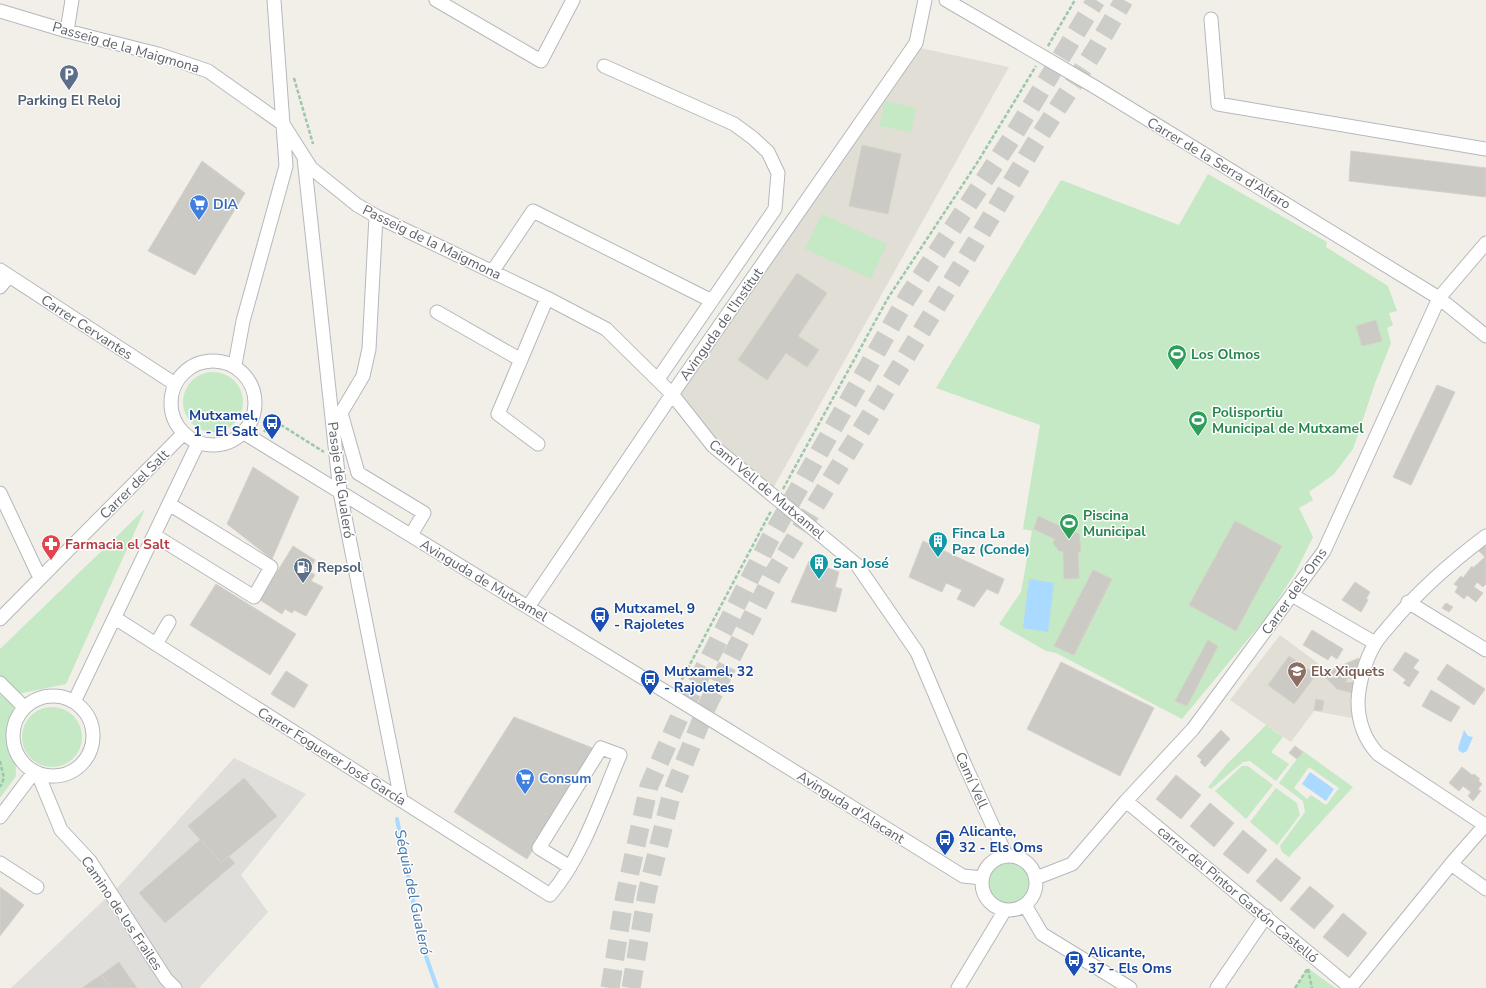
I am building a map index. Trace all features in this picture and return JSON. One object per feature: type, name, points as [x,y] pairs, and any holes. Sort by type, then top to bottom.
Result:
[{"type":"street","points":[[67,31],[72,0]]},
{"type":"street","points":[[235,365],[243,321],[286,166],[274,0]]},
{"type":"street","points":[[436,0],[541,61],[573,0]]},
{"type":"street","name":"Avinguda de l'Institut","points":[[528,607],[672,394],[916,43],[925,0]]},
{"type":"street","name":"Carrer de la Serra d'Alfaro","points":[[946,0],[1095,87],[1439,298],[1486,336]]},
{"type":"street","name":"Passeig de la Maigmona","points":[[0,11],[67,31],[158,54],[208,71],[283,124],[311,168],[357,205],[376,216],[547,298],[606,329],[672,394]]},
{"type":"street","points":[[1211,19],[1218,104],[1486,149]]},
{"type":"street","points":[[604,66],[734,124],[753,138],[768,152],[778,173],[775,209],[658,379]]},
{"type":"street","name":"Pasaje del Gualeró","points":[[304,157],[340,492],[401,800]]},
{"type":"street","points":[[492,272],[533,211],[712,301]]},
{"type":"street","points":[[376,216],[369,350],[363,376],[341,412],[358,473],[424,513],[411,535]]},
{"type":"street","name":"Carrer dels Oms","points":[[1036,878],[1072,864],[1126,801],[1193,729],[1324,551],[1439,298],[1486,243]]},
{"type":"street","points":[[0,287],[4,273]]},
{"type":"street","name":"Carrer Cervantes","points":[[4,273],[175,384]]},
{"type":"street","points":[[538,444],[498,414],[547,298]]},
{"type":"street","points":[[437,312],[521,360]]},
{"type":"street","points":[[208,360],[235,365],[249,379],[256,394],[254,417],[244,433],[229,441],[216,446],[198,443],[184,434],[175,421],[171,407],[175,384],[189,368],[208,360]]},
{"type":"street","name":"Camí Vell de Mutxamel","points":[[672,394],[713,446],[857,565],[918,652],[940,704]]},
{"type":"street","name":"Avinguda de Mutxamel","points":[[244,433],[724,727]]},
{"type":"street","name":"Carrer del Salt","points":[[0,619],[184,434]]},
{"type":"street","points":[[74,702],[198,443]]},
{"type":"street","points":[[0,493],[40,578]]},
{"type":"street","points":[[154,534],[254,597],[271,567],[168,504]]},
{"type":"street","points":[[1350,988],[1451,864],[1486,824],[1378,754],[1364,734],[1360,722],[1358,691],[1367,660],[1375,643],[1408,602],[1446,567],[1486,536]]},
{"type":"street","points":[[1292,595],[1375,643]]},
{"type":"street","points":[[1408,602],[1486,650]]},
{"type":"street","name":"Carrer Foguerer José García","points":[[114,618],[550,895],[570,867]]},
{"type":"street","points":[[156,644],[169,622]]},
{"type":"street","points":[[0,683],[24,707]]},
{"type":"street","points":[[49,696],[62,697],[74,702],[85,711],[91,723],[93,736],[91,750],[84,762],[74,771],[61,776],[47,776],[36,773],[24,765],[16,754],[12,742],[12,729],[17,717],[24,707],[36,699],[49,696]]},
{"type":"street","name":"Camí Vell","points":[[940,704],[965,765],[1006,856]]},
{"type":"street","name":"Avinguda d'Alacant","points":[[724,727],[963,876],[982,878]]},
{"type":"street","points":[[601,748],[620,755],[577,856],[570,867],[539,848],[601,748]]},
{"type":"street","points":[[0,817],[36,773]]},
{"type":"street","name":"Camino de los Frailes","points":[[36,773],[61,830],[90,861],[166,979],[175,988]]},
{"type":"street","name":"carrer del Pintor Gastón Castelló","points":[[1126,801],[1266,916],[1311,963],[1350,988]]},
{"type":"street","points":[[1006,856],[1014,856],[1029,864],[1036,878],[1034,893],[1025,905],[1018,909],[1005,910],[995,907],[988,901],[981,886],[985,870],[990,862],[1006,856]]},
{"type":"street","points":[[0,863],[37,887]]},
{"type":"street","points":[[1451,864],[1486,889]]},
{"type":"street","points":[[1025,905],[1042,934],[1130,988]]},
{"type":"street","points":[[958,988],[1005,910]]},
{"type":"street","points":[[1217,988],[1266,916]]},
{"type":"path","points":[[674,696],[778,499],[888,298],[977,163],[1075,0]]},
{"type":"path","points":[[0,761],[4,778],[0,787]]},
{"type":"path","points":[[1295,988],[1311,963]]},
{"type":"path","points":[[1311,963],[1312,988]]},
{"type":"shaded area","points":[[920,48],[1009,67],[772,490],[711,433],[678,389]]},
{"type":"shaded area","name":"Elx Xiquets","points":[[1280,635],[1327,671],[1338,667],[1358,667],[1352,703],[1352,718],[1314,711],[1291,742],[1230,700]]},
{"type":"shaded area","points":[[234,758],[306,794],[241,875],[268,912],[199,988],[11,988],[122,883]]},
{"type":"green space","points":[[885,101],[916,108],[911,132],[879,126]]},
{"type":"green space","name":"Polisportiu Municipal de Mutxamel","points":[[1208,174],[1327,242],[1326,247],[1388,286],[1397,311],[1389,313],[1393,325],[1387,328],[1391,343],[1375,383],[1353,449],[1334,474],[1309,492],[1313,500],[1299,508],[1313,537],[1295,573],[1268,615],[1182,719],[1056,653],[1046,651],[999,624],[1021,592],[1032,531],[1023,529],[1040,425],[936,388],[1061,180],[1179,225]]},
{"type":"green space","points":[[822,214],[887,244],[871,279],[805,249]]},
{"type":"green space","points":[[213,372],[229,377],[234,381],[238,386],[243,402],[238,418],[234,423],[229,427],[213,432],[197,427],[192,423],[188,418],[183,402],[188,386],[192,381],[197,377]]},
{"type":"green space","points":[[145,509],[66,684],[13,695],[16,776],[0,798],[0,649]]},
{"type":"green space","points":[[52,707],[69,712],[77,720],[82,737],[77,754],[69,762],[52,767],[35,762],[27,754],[22,737],[27,720],[35,712]]},
{"type":"green space","points":[[1266,725],[1283,737],[1271,752],[1289,764],[1276,781],[1250,761],[1243,762],[1211,789],[1208,787],[1227,764]]},
{"type":"green space","points":[[1303,751],[1353,787],[1289,857],[1282,852],[1280,846],[1305,812],[1303,801],[1279,783]],"holes":[[[1309,767],[1339,788],[1326,805],[1311,795],[1307,799],[1294,788]]]},
{"type":"green space","points":[[1242,766],[1248,766],[1273,785],[1246,819],[1215,791]]},
{"type":"green space","points":[[1276,788],[1297,803],[1300,815],[1277,845],[1250,822]]},
{"type":"green space","points":[[1005,862],[1013,862],[1021,865],[1027,871],[1030,883],[1027,895],[1021,901],[1013,904],[1005,904],[997,901],[991,895],[988,887],[988,879],[991,871],[997,865]]},
{"type":"green space","points":[[1308,968],[1335,988],[1295,988]]},
{"type":"water","points":[[1029,579],[1054,583],[1048,632],[1023,628]]},
{"type":"water","points":[[1464,730],[1468,736],[1473,737],[1467,751],[1463,753],[1459,751],[1458,748]]},
{"type":"water","points":[[1310,772],[1334,789],[1326,801],[1302,784]]},
{"type":"building","points":[[862,145],[901,154],[888,214],[849,206]]},
{"type":"building","points":[[1351,151],[1486,168],[1486,197],[1349,181]]},
{"type":"building","points":[[202,161],[245,193],[195,275],[148,251]]},
{"type":"building","points":[[797,273],[827,293],[798,336],[819,350],[807,367],[786,353],[767,380],[738,360]]},
{"type":"building","points":[[1376,320],[1382,341],[1362,346],[1356,326]]},
{"type":"building","points":[[1437,385],[1455,392],[1411,485],[1393,477]]},
{"type":"building","points":[[253,467],[299,497],[272,559],[227,524]]},
{"type":"building","points":[[1038,516],[1079,534],[1081,551],[1078,552],[1079,578],[1064,579],[1063,551],[1059,551],[1053,543],[1055,539],[1034,529]]},
{"type":"building","points":[[1235,521],[1282,546],[1236,631],[1189,605]]},
{"type":"building","name":"Finca La Paz (Conde)","points":[[923,541],[1004,579],[998,594],[987,589],[974,607],[957,599],[962,590],[946,583],[942,592],[909,577]]},
{"type":"building","points":[[1486,544],[1486,584],[1483,587],[1477,582],[1474,587],[1483,593],[1476,602],[1467,595],[1464,599],[1455,592],[1458,587],[1454,584],[1461,576],[1463,578],[1472,566],[1473,568],[1485,557],[1478,550]]},
{"type":"building","points":[[293,546],[315,560],[309,571],[315,575],[311,581],[323,587],[306,616],[294,610],[292,613],[285,609],[282,614],[260,600]]},
{"type":"building","name":"San José","points":[[809,561],[839,572],[835,587],[842,589],[836,612],[791,602]]},
{"type":"building","points":[[1093,570],[1112,579],[1074,655],[1054,646]]},
{"type":"building","points":[[1355,582],[1370,592],[1366,599],[1368,600],[1361,612],[1342,600]]},
{"type":"building","points":[[216,584],[296,634],[270,675],[190,625]]},
{"type":"building","points":[[1446,603],[1453,607],[1449,612],[1442,608]]},
{"type":"building","points":[[1312,630],[1343,649],[1337,659],[1331,655],[1328,660],[1303,645]]},
{"type":"building","points":[[1208,640],[1218,646],[1187,706],[1175,701]]},
{"type":"building","points":[[1405,652],[1419,660],[1413,668],[1419,672],[1409,687],[1403,683],[1406,680],[1393,670]]},
{"type":"building","points":[[1289,656],[1316,675],[1294,704],[1268,685]]},
{"type":"building","points":[[1359,658],[1358,667],[1340,673],[1338,667]]},
{"type":"building","points":[[1061,662],[1154,708],[1120,776],[1027,729]]},
{"type":"building","points":[[1447,664],[1485,689],[1474,705],[1437,679]]},
{"type":"building","points":[[1338,667],[1340,673],[1351,669],[1354,675],[1346,679],[1347,680],[1345,682],[1355,683],[1353,693],[1337,689],[1322,674]]},
{"type":"building","points":[[286,671],[308,685],[294,708],[271,694]]},
{"type":"building","points":[[1431,690],[1460,707],[1451,722],[1422,706]]},
{"type":"building","points":[[1316,699],[1324,701],[1322,711],[1314,710]]},
{"type":"building","points":[[514,717],[595,749],[527,859],[454,812]]},
{"type":"building","points":[[1221,730],[1230,739],[1205,767],[1200,762],[1202,760],[1197,756]]},
{"type":"building","points":[[1295,746],[1303,752],[1297,759],[1289,753]]},
{"type":"building","points":[[1462,767],[1480,779],[1478,780],[1482,784],[1478,789],[1481,791],[1473,801],[1468,796],[1471,792],[1463,786],[1459,791],[1449,783]]},
{"type":"building","points":[[1176,775],[1201,795],[1181,819],[1156,799]]},
{"type":"building","points":[[244,778],[277,816],[221,863],[188,826]]},
{"type":"building","points":[[1210,803],[1234,823],[1214,847],[1190,826]]},
{"type":"building","points":[[1243,830],[1267,850],[1248,874],[1223,854]]},
{"type":"building","points":[[201,839],[221,863],[228,856],[235,863],[165,923],[139,893]]},
{"type":"building","points":[[1276,858],[1301,878],[1281,902],[1256,881]]},
{"type":"building","points":[[1310,886],[1334,906],[1314,929],[1290,909]]},
{"type":"building","points":[[0,887],[24,905],[0,936]]},
{"type":"building","points":[[1343,913],[1367,933],[1348,957],[1323,937]]},
{"type":"building","points":[[119,962],[137,988],[111,988],[101,975]]},
{"type":"building","points":[[101,975],[111,988],[82,988]]},
{"type":"waterway","name":"Séquia del Gualeró","points":[[397,819],[421,942],[437,988]]},
{"type":"tunnel","points":[[610,988],[625,895],[649,786],[679,718],[770,539],[907,298],[1013,136],[1096,0]]},
{"type":"tunnel","points":[[631,988],[647,893],[671,796],[708,704],[774,573],[1034,145],[1095,50],[1124,0]]},
{"type":"place","name":"Parking El Reloj","points":[[69,91]]},
{"type":"place","name":"DIA","points":[[199,221]]},
{"type":"place","name":"Los Olmos","points":[[1177,371]]},
{"type":"place","name":"Polisportiu Municipal de Mutxamel","points":[[1198,437]]},
{"type":"place","name":"Mutxamel, 1 - El Salt","points":[[272,440]]},
{"type":"place","name":"Piscina Municipal","points":[[1069,540]]},
{"type":"place","name":"Finca La Paz (Conde)","points":[[938,558]]},
{"type":"place","name":"Farmacia el Salt","points":[[51,561]]},
{"type":"place","name":"San José","points":[[819,580]]},
{"type":"place","name":"Repsol","points":[[303,584]]},
{"type":"place","name":"Mutxamel, 9 - Rajoletes","points":[[600,633]]},
{"type":"place","name":"Elx Xiquets","points":[[1297,688]]},
{"type":"place","name":"Mutxamel, 32 - Rajoletes","points":[[650,696]]},
{"type":"place","name":"Consum","points":[[525,795]]},
{"type":"place","name":"Alicante, 32 - Els Oms","points":[[945,856]]},
{"type":"place","name":"Alicante, 37 - Els Oms","points":[[1074,977]]}]
